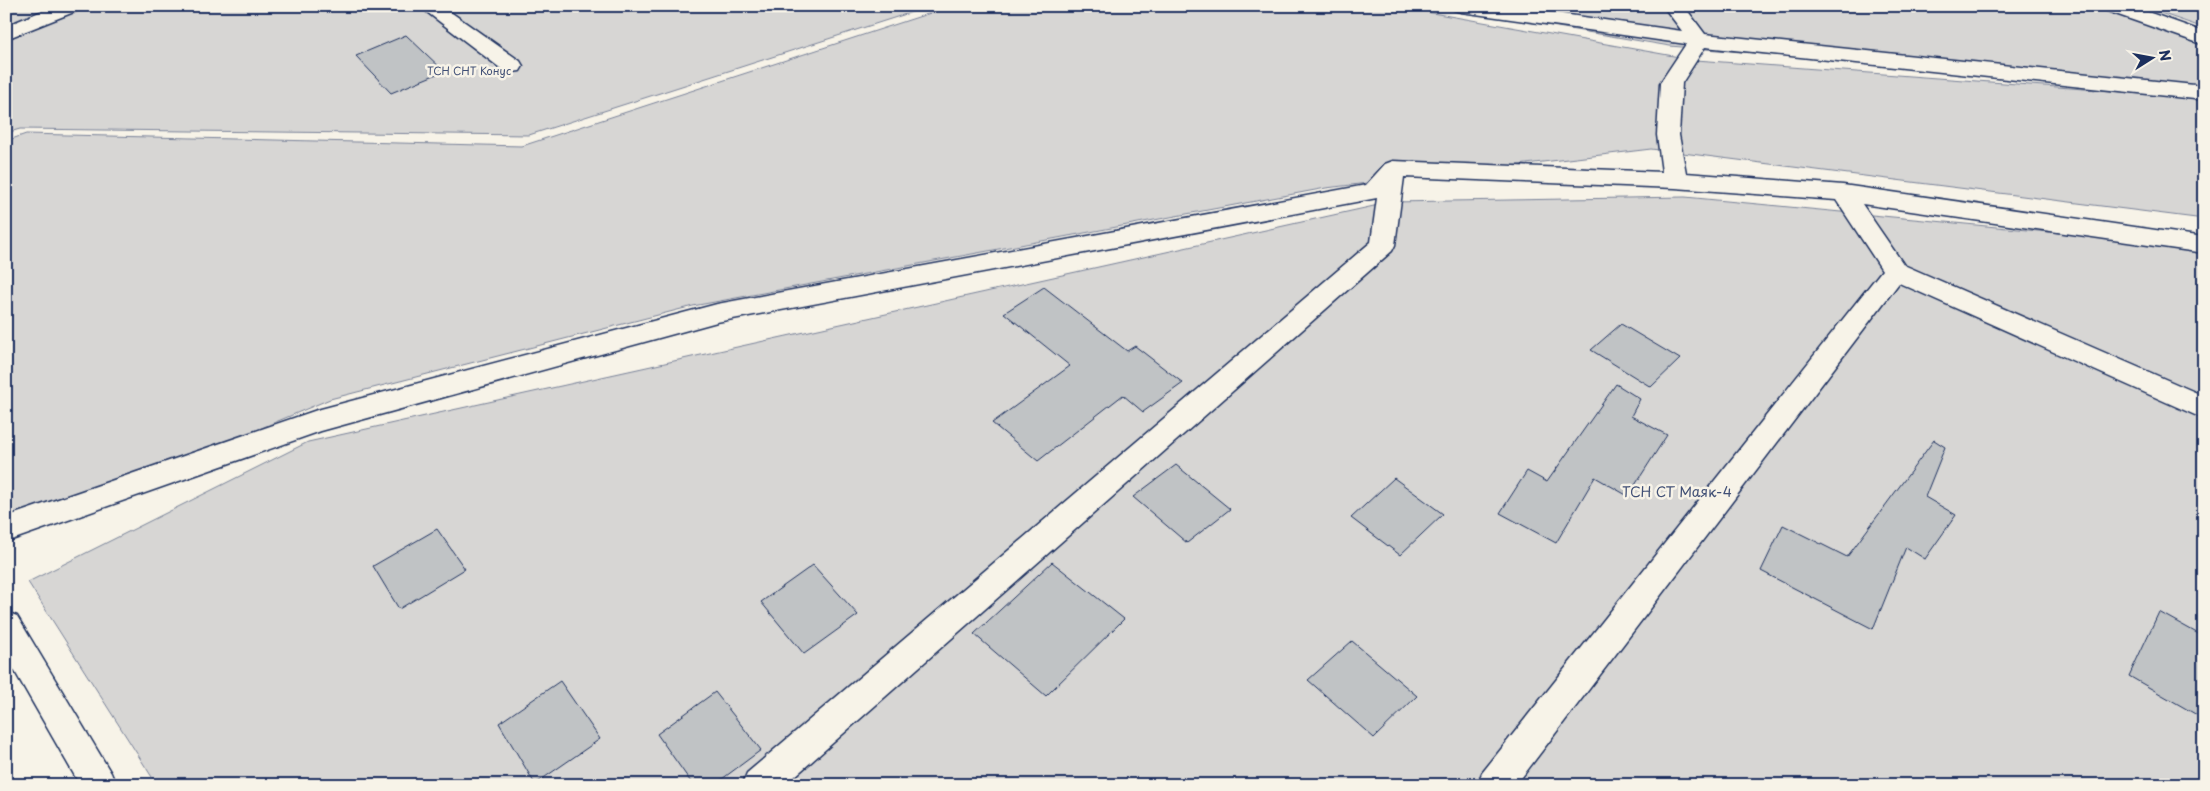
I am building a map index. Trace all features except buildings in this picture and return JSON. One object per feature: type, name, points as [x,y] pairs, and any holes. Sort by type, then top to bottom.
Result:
[{"type":"street","points":[[6,33],[72,6]]},
{"type":"street","points":[[429,6],[512,66]]},
{"type":"street","points":[[1461,6],[1699,40],[2204,94]]},
{"type":"street","points":[[1673,6],[1699,40]]},
{"type":"street","points":[[2111,6],[2204,39]]},
{"type":"street","points":[[1675,180],[1668,135],[1671,83],[1699,40]]},
{"type":"street","points":[[1393,169],[1675,180],[1843,193],[2204,245]]},
{"type":"street","points":[[6,530],[317,421],[717,313],[1374,190],[1393,169]]},
{"type":"street","points":[[759,785],[1383,245],[1393,169]]},
{"type":"street","points":[[1843,193],[1895,271],[2204,408]]},
{"type":"street","points":[[1494,785],[1895,271]]},
{"type":"street","points":[[6,626],[99,785]]},
{"type":"green space","name":"ТСН СНТ Конус","points":[[6,6],[931,6],[529,135],[20,129],[6,133]]},
{"type":"green space","points":[[952,6],[1393,6],[1696,60],[2204,98],[2204,219],[1651,149],[1326,188],[693,306],[330,399],[6,536],[6,141],[26,134],[522,146]]},
{"type":"green space","points":[[1433,6],[2130,6],[2204,32],[2204,91],[1670,46]]},
{"type":"green space","points":[[2140,6],[2204,6],[2204,28]]},
{"type":"green space","name":"ТСН СТ Маяк-4","points":[[1685,197],[2204,247],[2204,785],[157,785],[28,582],[308,442],[1392,202]]}]
